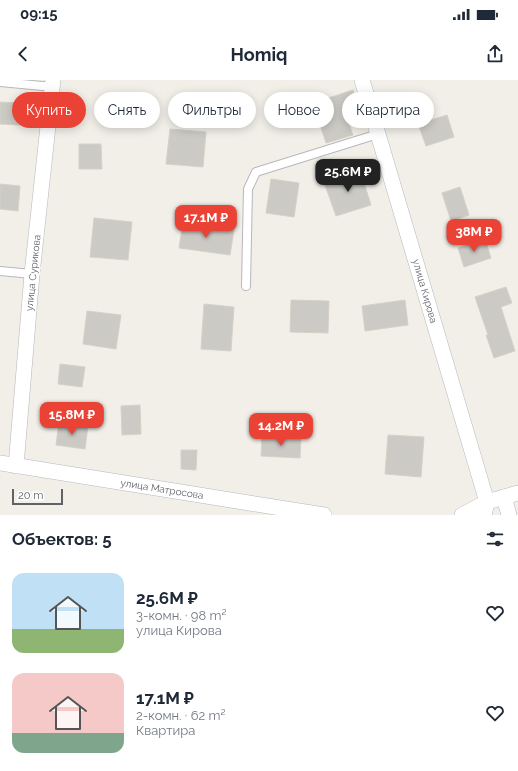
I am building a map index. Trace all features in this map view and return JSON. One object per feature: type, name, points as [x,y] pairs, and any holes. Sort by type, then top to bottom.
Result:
[{"type":"street","name":"улица Кирова","points":[[362,80],[485,508]]},
{"type":"street","name":"улица Сурикова","points":[[16,466],[32,274],[53,84]]},
{"type":"street","name":"улица Матросова","points":[[0,464],[324,515]]},
{"type":"street","points":[[462,515],[485,508],[511,495]]},
{"type":"street","points":[[509,515],[511,495]]},
{"type":"lane","points":[[0,82],[53,84]]},
{"type":"lane","points":[[246,286],[248,189],[256,172],[378,134]]},
{"type":"lane","points":[[0,271],[32,274]]},
{"type":"building","points":[[342,94],[342,128],[351,128],[353,135],[326,143],[321,128],[334,128],[334,96]]},
{"type":"building","points":[[0,102],[12,103],[12,125],[0,124]]},
{"type":"building","points":[[447,115],[454,137],[426,146],[419,128],[434,128],[434,119]]},
{"type":"building","points":[[170,129],[206,132],[203,167],[166,164]]},
{"type":"building","points":[[79,144],[101,144],[102,169],[79,169]]},
{"type":"building","points":[[360,170],[371,205],[336,216],[324,182]]},
{"type":"building","points":[[271,179],[299,183],[294,217],[266,213]]},
{"type":"building","points":[[0,184],[20,186],[18,211],[0,209]]},
{"type":"building","points":[[460,187],[469,215],[451,221],[442,193]]},
{"type":"building","points":[[94,218],[132,222],[128,260],[90,257]]},
{"type":"building","points":[[183,223],[234,230],[230,255],[179,248]]},
{"type":"building","points":[[485,239],[491,258],[464,267],[458,248]]},
{"type":"building","points":[[506,287],[512,303],[501,307],[515,351],[494,358],[475,297]]},
{"type":"building","points":[[291,300],[329,301],[328,333],[290,332]]},
{"type":"building","points":[[405,300],[408,325],[365,331],[362,306]]},
{"type":"building","points":[[204,304],[234,307],[231,351],[201,349]]},
{"type":"building","points":[[87,311],[121,315],[116,349],[83,344]]},
{"type":"building","points":[[60,364],[85,367],[82,387],[58,384]]},
{"type":"building","points":[[140,405],[141,434],[122,435],[121,406]]},
{"type":"building","points":[[59,422],[88,426],[85,449],[56,445]]},
{"type":"building","points":[[388,435],[424,437],[421,477],[385,474]]},
{"type":"building","points":[[262,436],[301,438],[300,458],[261,456]]},
{"type":"building","points":[[181,450],[197,450],[196,470],[181,469]]}]
